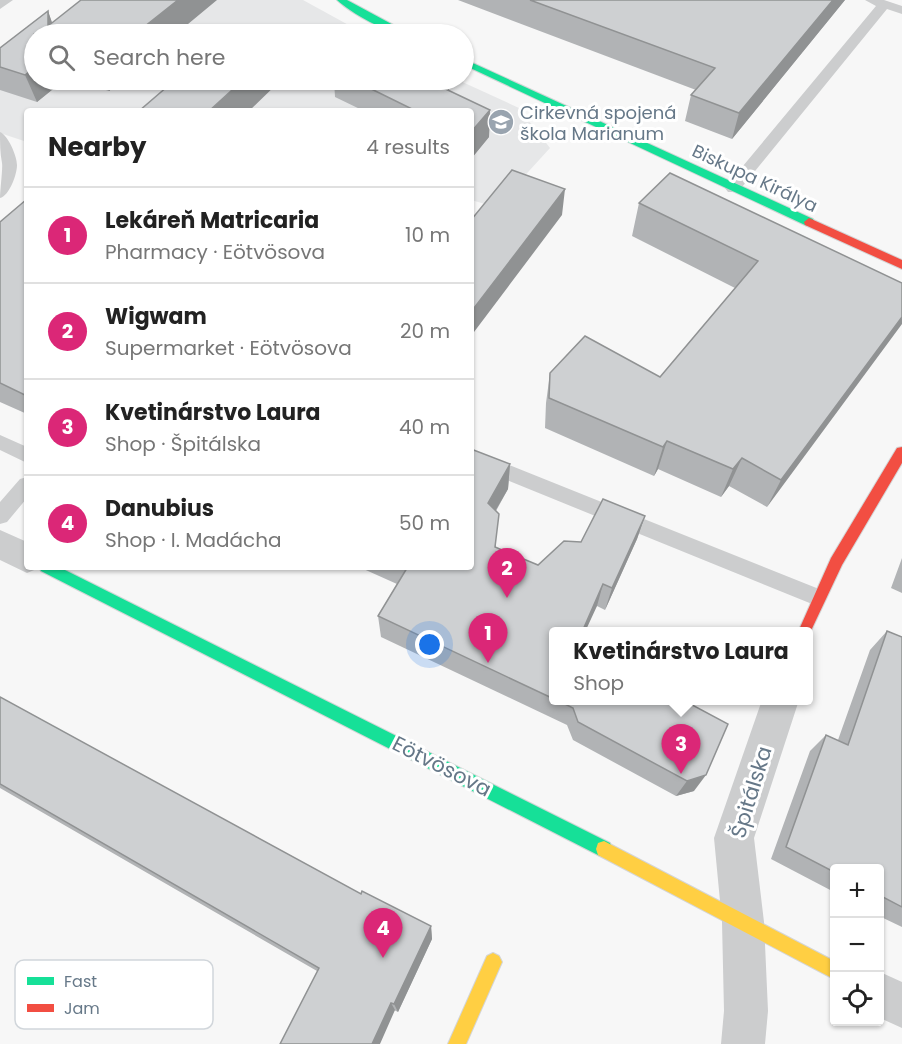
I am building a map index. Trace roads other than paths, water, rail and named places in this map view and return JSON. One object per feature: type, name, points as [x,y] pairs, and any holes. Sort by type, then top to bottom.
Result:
[{"type":"street","points":[[341,0],[383,24]]},
{"type":"street","name":"Biskupa Királya","points":[[474,67],[902,265]]},
{"type":"street","points":[[807,627],[817,597],[872,499],[902,452]]},
{"type":"street","name":"Eötvösova","points":[[52,570],[526,808],[830,968]]},
{"type":"street","name":"Špitálska","points":[[743,1044],[746,1011],[743,922],[734,838],[779,705]]},
{"type":"street","points":[[457,1044],[493,962]]},
{"type":"street","points":[[884,997],[902,1006]]},
{"type":"lane","points":[[0,5],[7,0]]},
{"type":"lane","points":[[733,188],[877,2],[902,10]]},
{"type":"lane","points":[[0,137],[10,165],[0,194]]},
{"type":"lane","points":[[0,442],[24,453]]},
{"type":"lane","points":[[489,465],[817,597]]},
{"type":"lane","points":[[0,516],[24,488]]},
{"type":"place","name":"Cirkevná spojená škola Marianum","points":[[501,122]]},
{"type":"place","name":"Wigwam","points":[[507,598]]},
{"type":"place","name":"Lekáreň Matricaria","points":[[488,663]]},
{"type":"place","name":"Kvetinárstvo Laura","points":[[681,774]]},
{"type":"place","name":"Danubius","points":[[383,958]]}]
